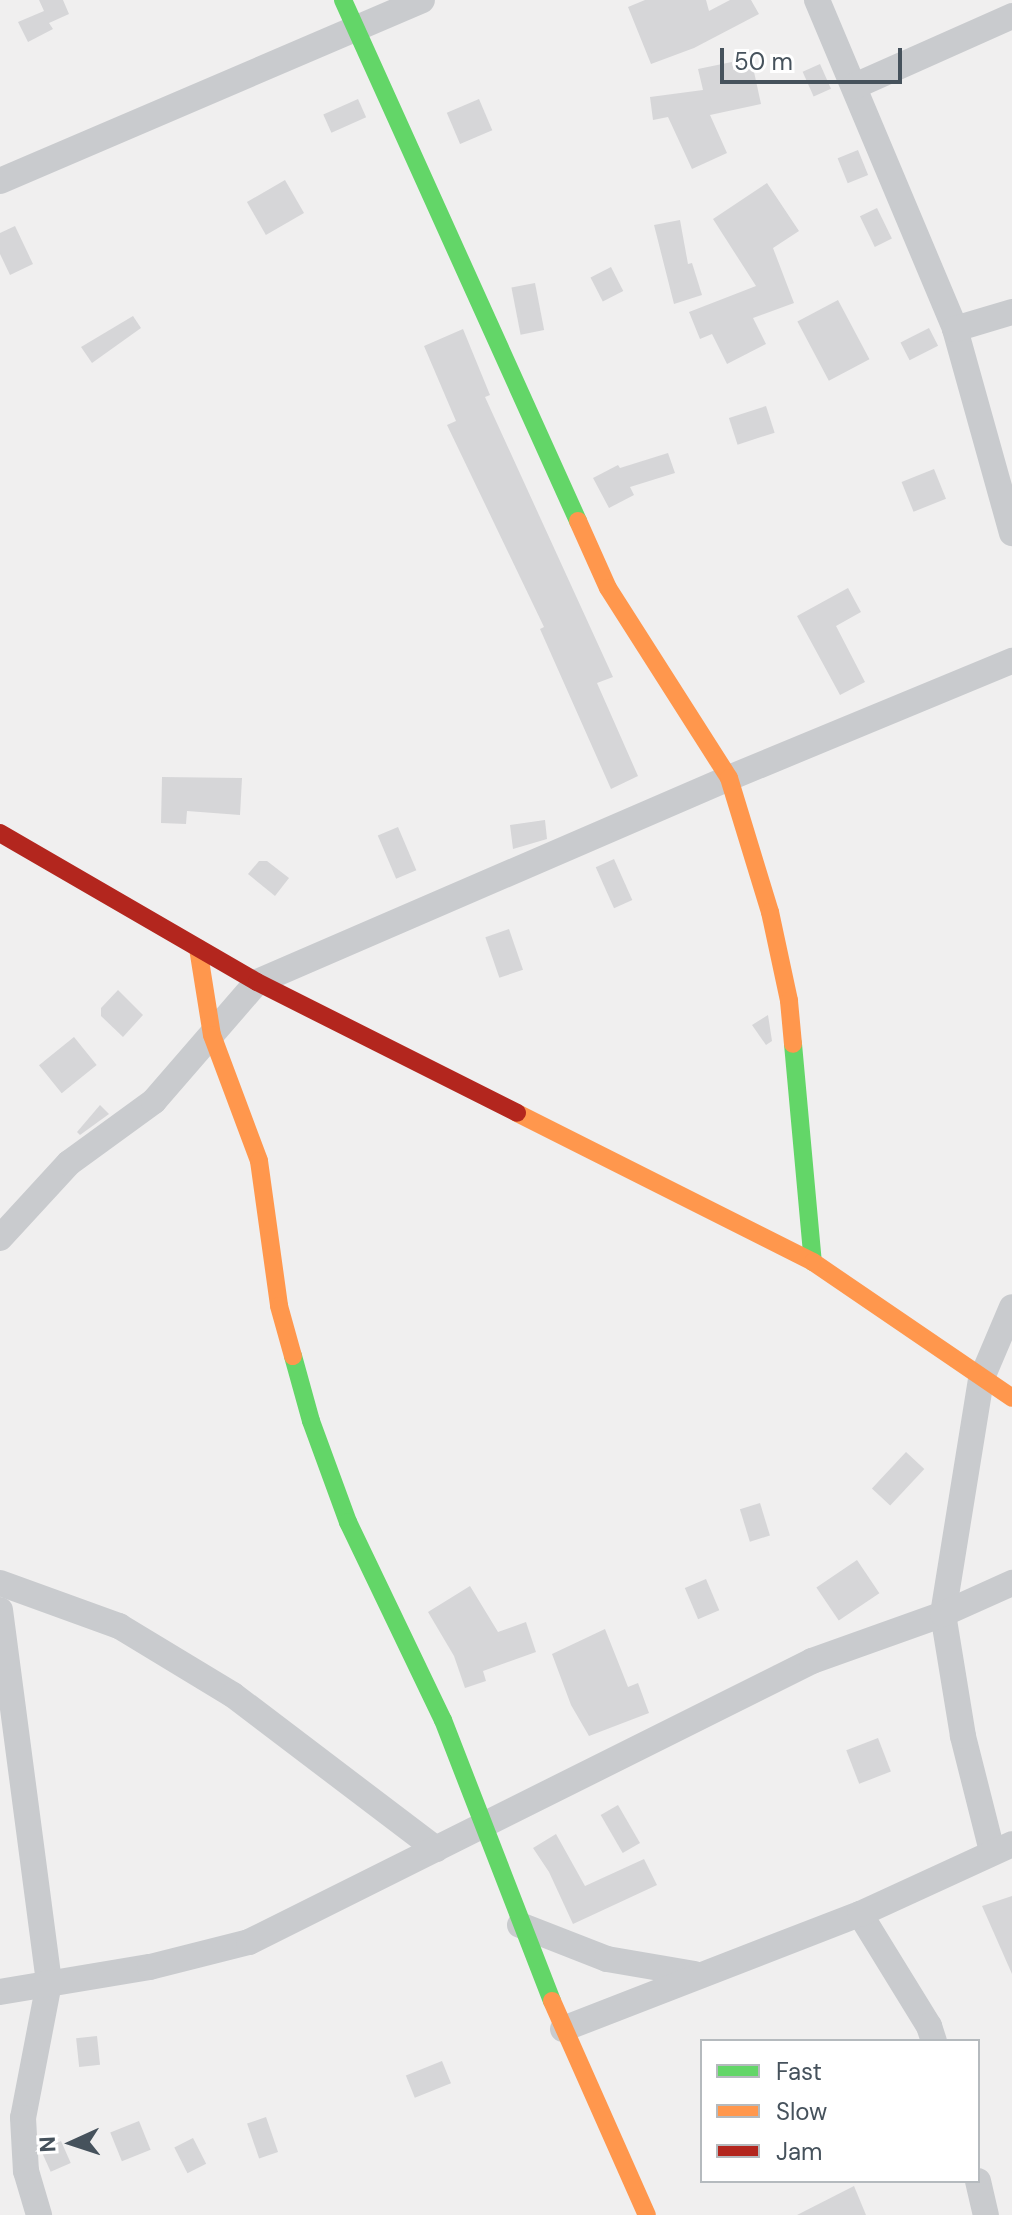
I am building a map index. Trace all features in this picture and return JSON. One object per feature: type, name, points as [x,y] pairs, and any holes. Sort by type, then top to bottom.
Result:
[{"type":"main road","points":[[343,0],[608,588],[729,778],[770,912],[789,1001],[813,1262]]},
{"type":"main road","points":[[0,833],[257,982],[813,1262],[981,1380],[1012,1398]]},
{"type":"main road","points":[[198,948],[212,1035],[259,1161],[279,1306],[311,1421],[348,1522],[443,1720],[487,1826],[520,1925],[647,2215]]},
{"type":"street","points":[[0,181],[422,0]]},
{"type":"street","points":[[817,0],[955,329],[1012,533]]},
{"type":"street","points":[[855,86],[1012,16]]},
{"type":"street","points":[[955,329],[1012,312]]},
{"type":"street","points":[[0,1238],[69,1163],[154,1101],[257,982],[729,778],[1012,661]]},
{"type":"street","points":[[563,2029],[860,1914],[1002,1848],[963,1736],[943,1614],[981,1380],[1012,1307]]},
{"type":"street","points":[[0,1583],[119,1626],[233,1695],[436,1849]]},
{"type":"street","points":[[0,1992],[150,1967],[249,1942],[487,1826],[812,1661],[943,1614],[1012,1583]]},
{"type":"street","points":[[0,1610],[49,1983],[23,2118],[26,2171],[39,2215]]},
{"type":"street","points":[[860,1914],[929,2026],[933,2039]]},
{"type":"street","points":[[520,1925],[607,1959],[699,1974]]},
{"type":"street","points":[[978,2183],[986,2215]]},
{"type":"building","points":[[39,0],[63,0],[69,14],[49,23],[53,29],[28,42],[18,22],[44,11]]},
{"type":"building","points":[[645,0],[706,0],[709,11],[730,0],[751,0],[759,14],[694,48],[651,64],[628,7]]},
{"type":"building","points":[[751,58],[761,104],[710,115],[727,153],[692,169],[668,117],[653,120],[650,97],[703,90],[698,69]]},
{"type":"building","points":[[820,64],[831,89],[814,96],[803,72]]},
{"type":"building","points":[[358,99],[366,117],[331,133],[323,114]]},
{"type":"building","points":[[479,99],[492,130],[460,144],[447,113]]},
{"type":"building","points":[[858,150],[868,175],[848,183],[838,158]]},
{"type":"building","points":[[285,180],[304,213],[266,235],[247,202]]},
{"type":"building","points":[[767,183],[799,231],[773,248],[794,303],[753,318],[766,344],[727,364],[712,334],[700,339],[689,312],[756,286],[713,219]]},
{"type":"building","points":[[877,208],[892,239],[875,247],[860,216]]},
{"type":"building","points":[[680,220],[688,264],[692,263],[702,295],[674,304],[654,225]]},
{"type":"building","points":[[15,226],[33,264],[10,275],[0,254],[0,233]]},
{"type":"building","points":[[611,267],[623,291],[603,301],[591,277]]},
{"type":"building","points":[[535,283],[544,330],[521,335],[511,288]]},
{"type":"building","points":[[838,300],[869,359],[829,381],[797,322]]},
{"type":"building","points":[[133,316],[141,328],[92,363],[81,347]]},
{"type":"building","points":[[929,328],[938,346],[910,360],[900,343]]},
{"type":"building","points":[[463,329],[490,395],[485,397],[613,677],[597,683],[638,776],[611,789],[540,629],[544,627],[447,425],[456,421],[424,346]]},
{"type":"building","points":[[766,406],[775,433],[738,445],[729,418]]},
{"type":"building","points":[[668,453],[675,473],[630,487],[634,495],[609,508],[593,478],[618,465],[620,468]]},
{"type":"building","points":[[934,469],[946,499],[914,512],[902,482]]},
{"type":"building","points":[[848,588],[861,612],[836,626],[865,682],[840,695],[797,616]]},
{"type":"building","points":[[162,777],[242,778],[240,815],[187,811],[186,824],[161,823]]},
{"type":"building","points":[[545,820],[547,839],[513,849],[510,825]]},
{"type":"building","points":[[398,827],[416,870],[396,879],[378,836]]},
{"type":"building","points":[[614,859],[632,900],[614,908],[596,867]]},
{"type":"building","points":[[259,861],[267,861],[289,878],[275,896],[248,874]]},
{"type":"building","points":[[509,929],[523,970],[499,978],[485,937]]},
{"type":"building","points":[[118,990],[143,1015],[123,1037],[101,1016],[101,1008]]},
{"type":"building","points":[[768,1015],[772,1041],[766,1045],[752,1025]]},
{"type":"building","points":[[74,1037],[97,1065],[62,1093],[39,1065]]},
{"type":"building","points":[[100,1105],[109,1114],[80,1135],[77,1132]]},
{"type":"building","points":[[906,1452],[924,1469],[890,1506],[872,1489]]},
{"type":"building","points":[[760,1503],[770,1536],[750,1542],[740,1509]]},
{"type":"building","points":[[857,1560],[879,1593],[839,1621],[816,1587]]},
{"type":"building","points":[[706,1579],[719,1610],[698,1619],[685,1588]]},
{"type":"building","points":[[470,1586],[498,1632],[526,1622],[536,1652],[483,1671],[486,1681],[465,1688],[454,1656],[428,1612]]},
{"type":"building","points":[[605,1629],[628,1687],[638,1683],[649,1713],[589,1736],[571,1705],[552,1654]]},
{"type":"building","points":[[878,1738],[891,1772],[859,1784],[846,1750]]},
{"type":"building","points":[[618,1805],[640,1843],[623,1853],[601,1815]]},
{"type":"building","points":[[556,1834],[585,1886],[644,1859],[657,1885],[573,1924],[549,1872],[533,1848]]},
{"type":"building","points":[[1012,1896],[1012,1974],[982,1906]]},
{"type":"building","points":[[97,2036],[100,2065],[79,2067],[76,2038]]},
{"type":"building","points":[[442,2061],[451,2083],[415,2098],[406,2076]]},
{"type":"building","points":[[266,2117],[278,2152],[259,2158],[247,2124]]},
{"type":"building","points":[[139,2121],[151,2150],[122,2161],[110,2133]]},
{"type":"building","points":[[193,2138],[206,2164],[187,2173],[174,2148]]},
{"type":"building","points":[[61,2141],[71,2163],[51,2172],[41,2150]]},
{"type":"building","points":[[854,2186],[866,2215],[797,2215]]},
{"type":"traffic: fast","points":[[343,0],[578,521]]},
{"type":"traffic: fast","points":[[793,1044],[813,1262]]},
{"type":"traffic: fast","points":[[293,1356],[311,1421],[348,1522],[443,1720],[552,2001]]},
{"type":"traffic: slow","points":[[578,521],[608,588],[729,778],[770,912],[789,1001],[793,1044]]},
{"type":"traffic: slow","points":[[198,948],[212,1035],[259,1161],[279,1306],[293,1356]]},
{"type":"traffic: slow","points":[[517,1113],[813,1262],[1012,1398]]},
{"type":"traffic: slow","points":[[552,2001],[647,2215]]},
{"type":"traffic: jam","points":[[0,833],[257,982],[517,1113]]}]
